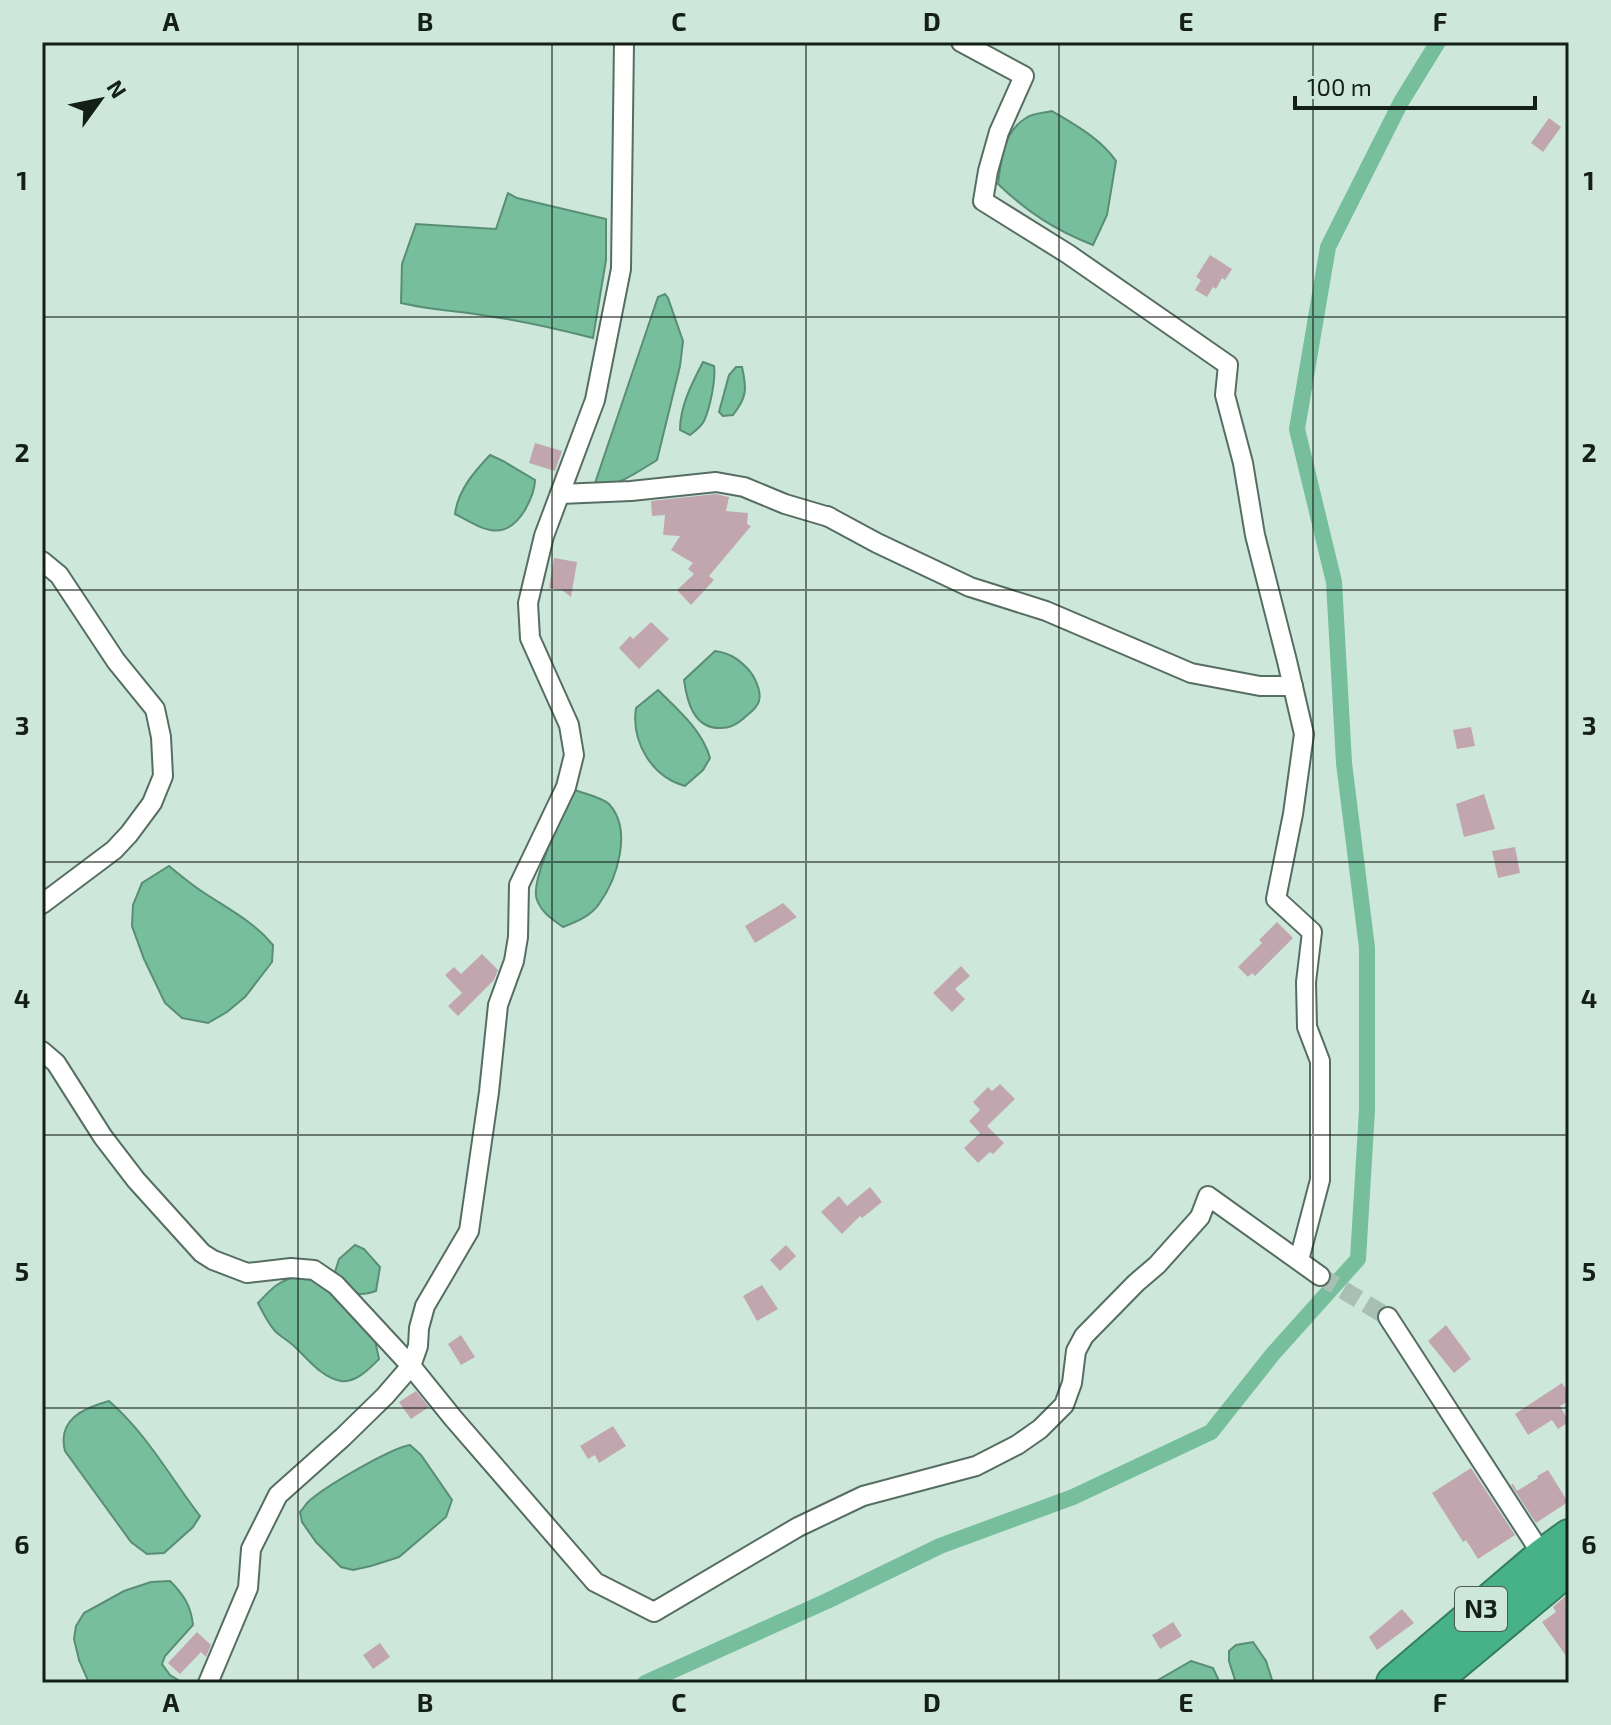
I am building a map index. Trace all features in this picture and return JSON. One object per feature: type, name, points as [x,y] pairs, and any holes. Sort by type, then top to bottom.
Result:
[{"type":"highway","name":"N3","points":[[1394,1683],[1560,1553]]},
{"type":"highway","name":"N3","points":[[1430,1683],[1560,1553]]},
{"type":"street","points":[[208,1683],[248,1588],[251,1549],[278,1495],[343,1437],[411,1366],[425,1306],[469,1231],[498,1005],[514,961],[518,937],[519,885],[566,787],[574,755],[569,725],[530,638],[528,603],[544,536],[595,400],[621,269],[624,42]]},
{"type":"street","points":[[961,42],[1024,76],[999,132],[983,201],[1068,254],[1228,365],[1225,395],[1243,463],[1255,535],[1304,734],[1293,814],[1276,899],[1312,932],[1306,982],[1307,1027],[1320,1061],[1320,1180],[1299,1260]]},
{"type":"street","points":[[560,494],[631,491],[716,482],[744,487],[785,504],[828,516],[970,587],[1046,611],[1191,673],[1260,686],[1293,686]]},
{"type":"street","points":[[42,561],[59,575],[116,661],[155,709],[161,737],[163,776],[152,803],[114,850],[42,904]]},
{"type":"street","points":[[42,1051],[56,1063],[103,1137],[136,1180],[202,1253],[247,1273],[291,1268],[314,1270],[336,1285],[411,1366],[595,1582],[654,1612],[824,1514],[863,1496],[976,1466],[1040,1429],[1064,1405],[1072,1383],[1076,1351],[1084,1336],[1157,1265],[1200,1217],[1208,1196],[1320,1276]]},
{"type":"street","points":[[1388,1317],[1560,1553]]},
{"type":"shaded area","points":[[1052,111],[1095,139],[1116,161],[1107,215],[1093,245],[1042,219],[998,184],[1004,147],[1012,131],[1029,116]]},
{"type":"shaded area","points":[[508,193],[517,198],[606,219],[606,260],[593,338],[514,320],[401,303],[402,264],[416,224],[496,229]]},
{"type":"shaded area","points":[[665,294],[683,341],[680,366],[657,460],[619,482],[593,489],[658,297]]},
{"type":"shaded area","points":[[703,362],[714,366],[712,394],[704,421],[690,435],[680,430],[682,412]]},
{"type":"shaded area","points":[[736,367],[742,367],[743,398],[733,415],[723,416],[719,412],[729,375]]},
{"type":"shaded area","points":[[490,455],[535,480],[525,510],[517,521],[501,530],[484,528],[455,514],[463,489]]},
{"type":"shaded area","points":[[715,651],[743,664],[755,679],[759,693],[754,709],[738,723],[724,728],[712,727],[698,719],[687,697],[684,680]]},
{"type":"shaded area","points":[[658,690],[695,729],[710,758],[703,770],[685,786],[663,775],[654,766],[646,756],[637,733],[636,708]]},
{"type":"shaded area","points":[[575,790],[609,804],[620,827],[620,854],[612,881],[596,908],[563,927],[542,909],[536,890],[549,845]]},
{"type":"shaded area","points":[[169,866],[196,888],[250,923],[273,945],[272,962],[245,997],[208,1023],[182,1018],[165,1003],[132,926],[133,905],[142,883]]},
{"type":"shaded area","points":[[355,1245],[364,1249],[380,1267],[376,1291],[351,1292],[335,1272],[339,1259]]},
{"type":"shaded area","points":[[300,1276],[315,1279],[335,1296],[375,1340],[379,1359],[357,1378],[341,1381],[328,1376],[275,1331],[266,1318],[258,1303],[276,1285]]},
{"type":"shaded area","points":[[109,1401],[147,1442],[200,1516],[193,1527],[164,1553],[147,1554],[131,1542],[65,1451],[65,1431],[74,1417],[90,1407]]},
{"type":"shaded area","points":[[410,1445],[421,1455],[452,1500],[446,1517],[399,1557],[353,1570],[341,1567],[316,1542],[302,1522],[300,1512],[316,1495],[342,1478],[387,1453]]},
{"type":"shaded area","points":[[170,1581],[186,1601],[193,1625],[165,1656],[162,1664],[170,1675],[183,1683],[89,1683],[74,1639],[76,1626],[84,1613],[124,1591],[151,1582]]},
{"type":"shaded area","points":[[1253,1642],[1266,1661],[1273,1683],[1236,1683],[1229,1651],[1236,1645]]},
{"type":"shaded area","points":[[1191,1661],[1213,1668],[1220,1683],[1153,1683]]},
{"type":"building","points":[[1549,118],[1561,127],[1543,152],[1531,143]]},
{"type":"building","points":[[1210,255],[1232,269],[1207,297],[1195,290],[1201,280],[1196,277]]},
{"type":"building","points":[[535,443],[562,451],[555,471],[529,463]]},
{"type":"building","points":[[716,494],[729,497],[726,511],[748,513],[747,524],[751,526],[709,576],[714,580],[691,605],[677,590],[694,574],[688,569],[693,563],[671,550],[680,536],[663,535],[665,515],[652,516],[651,501]]},
{"type":"building","points":[[554,558],[577,562],[571,597],[562,590],[549,588]]},
{"type":"building","points":[[651,622],[669,639],[639,669],[619,648]]},
{"type":"building","points":[[1471,727],[1475,746],[1457,749],[1453,730]]},
{"type":"building","points":[[1484,794],[1495,829],[1464,837],[1456,804]]},
{"type":"building","points":[[1515,847],[1520,873],[1498,878],[1492,851]]},
{"type":"building","points":[[783,903],[797,917],[755,943],[745,926]]},
{"type":"building","points":[[1277,922],[1293,938],[1255,976],[1252,973],[1248,977],[1238,967],[1262,943],[1259,940]]},
{"type":"building","points":[[482,954],[498,970],[494,980],[458,1016],[448,1006],[462,993],[445,975],[454,967],[461,974]]},
{"type":"building","points":[[961,966],[970,976],[955,989],[965,999],[952,1012],[933,993]]},
{"type":"building","points":[[1000,1084],[1015,1099],[987,1126],[1004,1143],[978,1163],[964,1148],[980,1133],[969,1121],[980,1110],[973,1102],[988,1087],[992,1091]]},
{"type":"building","points":[[870,1187],[882,1202],[862,1218],[860,1216],[842,1234],[821,1212],[839,1196],[847,1206]]},
{"type":"building","points":[[786,1245],[796,1256],[780,1271],[770,1260]]},
{"type":"building","points":[[762,1285],[778,1309],[757,1321],[743,1296]]},
{"type":"building","points":[[1446,1325],[1471,1359],[1454,1373],[1428,1341]]},
{"type":"building","points":[[461,1335],[475,1357],[461,1365],[448,1344]]},
{"type":"building","points":[[1562,1383],[1569,1393],[1569,1401],[1560,1406],[1569,1422],[1558,1429],[1552,1420],[1528,1435],[1515,1414]]},
{"type":"building","points":[[416,1391],[429,1407],[411,1419],[399,1402]]},
{"type":"building","points":[[613,1426],[626,1446],[599,1463],[595,1455],[588,1459],[580,1446]]},
{"type":"building","points":[[1471,1468],[1515,1535],[1478,1559],[1466,1540],[1463,1542],[1432,1493]]},
{"type":"building","points":[[1548,1470],[1568,1502],[1536,1523],[1511,1485],[1517,1491]]},
{"type":"building","points":[[1569,1593],[1569,1660],[1542,1622],[1556,1612],[1553,1607]]},
{"type":"building","points":[[1402,1609],[1414,1623],[1377,1650],[1369,1637]]},
{"type":"building","points":[[1173,1622],[1182,1636],[1160,1649],[1152,1635]]},
{"type":"building","points":[[197,1632],[211,1645],[206,1657],[201,1652],[180,1674],[168,1663]]},
{"type":"building","points":[[380,1643],[390,1657],[373,1669],[363,1655]]},
{"type":"waterway","points":[[645,1683],[940,1546],[1073,1497],[1211,1432],[1272,1355],[1358,1259],[1367,1110],[1367,948],[1344,763],[1334,582],[1297,429],[1328,247],[1401,102],[1438,42]]},
{"type":"tunnel","points":[[1320,1276],[1388,1317]]}]
